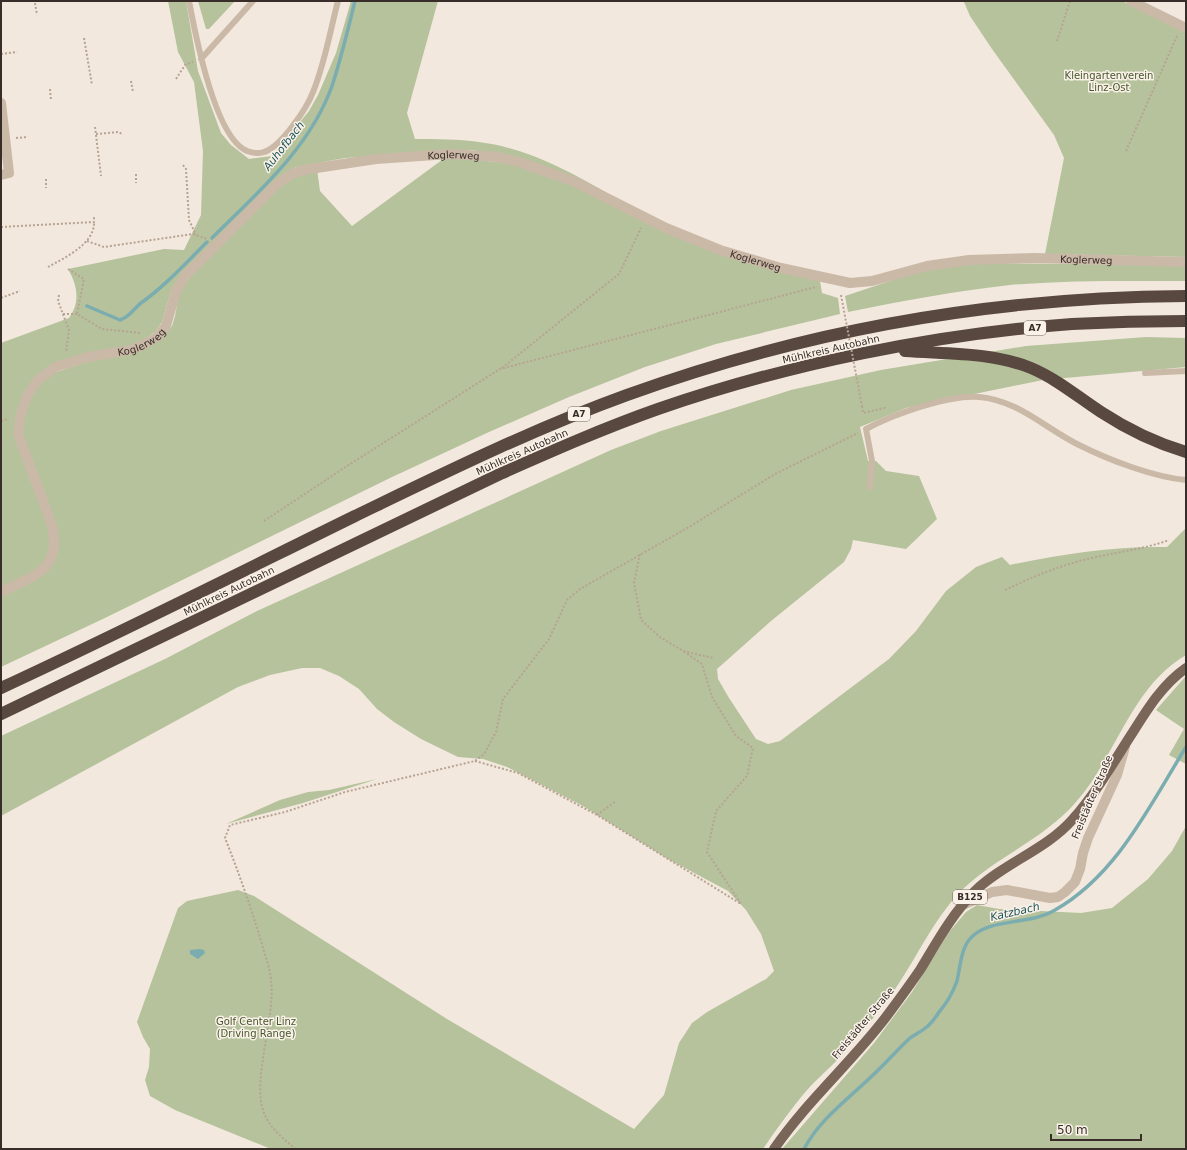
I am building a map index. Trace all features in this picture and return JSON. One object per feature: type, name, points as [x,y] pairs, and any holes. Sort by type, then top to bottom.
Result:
[{"type":"highway","name":"Mühlkreis Autobahn","points":[[1,688],[489,452],[604,404],[696,371],[762,352],[835,334],[907,319],[986,307],[1061,300],[1186,296]]},
{"type":"highway","name":"Mühlkreis Autobahn","points":[[1,714],[500,474],[574,442],[658,410],[712,392],[827,362],[886,349],[988,333],[1072,324],[1186,321]]},
{"type":"highway","points":[[886,349],[976,354],[1016,363],[1050,378],[1121,424],[1166,446],[1186,452]]},
{"type":"main road","name":"Freistädter Straße","points":[[774,1149],[798,1117],[885,1019],[905,992],[947,924],[961,906],[977,890],[1056,836],[1072,821],[1101,783],[1127,741],[1166,685],[1186,668]]},
{"type":"street","points":[[1131,1],[1184,27]]},
{"type":"street","points":[[1,103],[9,173],[1,175]]},
{"type":"street","name":"Koglerweg","points":[[1,592],[44,571],[53,554],[54,534],[52,525],[20,443],[18,426],[27,396],[36,383],[46,373],[65,364],[130,350],[157,337],[166,326],[175,295],[186,276],[276,185],[292,174],[303,170],[376,159],[450,154],[498,157],[519,162],[558,175],[596,191],[646,218],[691,239],[750,260],[839,281],[861,283],[872,282],[927,266],[969,260],[1034,258],[1186,262]]},
{"type":"street","name":"Freistädter Straße","points":[[961,906],[992,892],[1007,890],[1019,891],[1035,896],[1050,898],[1058,897],[1065,892],[1075,882],[1078,876],[1088,838],[1117,775],[1127,741]]},
{"type":"lane","points":[[189,1],[201,59],[217,108],[231,137],[245,151],[256,154],[265,152],[278,143],[295,122],[313,93],[338,1]]},
{"type":"lane","points":[[201,59],[253,1]]},
{"type":"lane","points":[[1145,373],[1186,371]]},
{"type":"lane","points":[[870,487],[872,461],[866,429],[888,418],[948,400],[979,397],[994,399],[1024,411],[1079,445],[1156,475],[1186,480]]},
{"type":"path","points":[[1057,41],[1070,1]]},
{"type":"path","points":[[35,3],[37,15]]},
{"type":"path","points":[[1126,151],[1184,27]]},
{"type":"path","points":[[84,38],[92,85]]},
{"type":"path","points":[[1,54],[17,52]]},
{"type":"path","points":[[176,79],[185,65],[201,59]]},
{"type":"path","points":[[131,81],[133,92]]},
{"type":"path","points":[[50,89],[51,101]]},
{"type":"path","points":[[95,127],[101,176]]},
{"type":"path","points":[[96,134],[119,132],[123,135]]},
{"type":"path","points":[[9,139],[28,137]]},
{"type":"path","points":[[183,165],[186,169],[190,202],[189,220],[196,235]]},
{"type":"path","points":[[136,174],[136,183]]},
{"type":"path","points":[[46,179],[46,188]]},
{"type":"path","points":[[48,267],[87,241],[94,230],[94,216]]},
{"type":"path","points":[[264,521],[347,466],[500,369],[619,274],[646,218]]},
{"type":"path","points":[[1,227],[94,222]]},
{"type":"path","points":[[87,241],[104,247],[196,235],[205,238]]},
{"type":"path","points":[[68,269],[84,279],[77,314]]},
{"type":"path","points":[[500,369],[839,281]]},
{"type":"path","points":[[1,298],[20,291]]},
{"type":"path","points":[[59,295],[58,302],[69,330],[65,364]]},
{"type":"path","points":[[841,295],[863,413],[885,408],[888,418]]},
{"type":"path","points":[[63,314],[77,314],[102,329],[142,333]]},
{"type":"path","points":[[1186,408],[1186,420]]},
{"type":"path","points":[[296,1149],[270,1124],[262,1107],[262,1079],[272,998],[271,978],[248,896],[225,838],[226,831],[230,825],[285,812],[345,792],[475,760],[484,754],[496,732],[503,699],[549,639],[567,600],[580,589],[689,527],[775,474],[866,429]]},
{"type":"path","points":[[1005,590],[1029,578],[1077,562],[1148,548],[1169,540]]},
{"type":"path","points":[[475,760],[518,773],[597,815],[741,904],[707,852],[716,811],[748,776],[753,748],[736,736],[712,697],[702,664],[660,637],[641,620],[634,583],[640,554]]},
{"type":"path","points":[[684,652],[713,658]]},
{"type":"path","points":[[597,815],[616,801]]},
{"type":"green space","points":[[168,1],[186,1],[198,71],[221,133],[231,145],[249,159],[272,156],[309,111],[318,95],[336,53],[351,1],[438,1],[407,113],[415,139],[471,141],[514,149],[563,169],[610,195],[511,156],[470,150],[345,158],[296,167],[289,171],[171,291],[162,322],[155,332],[139,343],[50,365],[36,376],[21,425],[34,390],[50,374],[163,337],[172,326],[179,294],[190,277],[264,201],[289,179],[317,169],[320,191],[352,226],[446,157],[508,163],[562,180],[660,229],[820,281],[822,293],[838,298],[840,314],[716,344],[645,367],[569,397],[390,478],[107,617],[1,667],[1,343],[69,318],[75,306],[76,293],[74,281],[68,269],[164,249],[184,250],[201,215],[203,151],[194,82],[178,52]]},
{"type":"green space","points":[[198,1],[235,1],[209,29],[206,29]]},
{"type":"green space","name":"Kleingartenverein Linz-Ost","points":[[1122,1],[1186,33],[1186,257],[1045,254],[1064,158],[1054,135],[992,49],[970,16],[964,2]]},
{"type":"green space","points":[[969,263],[1186,265],[1186,281],[1032,283],[1010,285],[969,290],[848,312],[845,296],[914,273]]},
{"type":"green space","name":"Golf Center Linz (Driving Range)","points":[[1146,337],[1186,338],[1186,367],[1043,380],[906,408],[860,427],[868,461],[876,461],[886,471],[919,476],[937,519],[906,549],[853,540],[851,549],[844,562],[771,621],[717,669],[718,679],[756,739],[768,744],[780,741],[889,659],[916,631],[946,591],[976,567],[1002,557],[1010,565],[1049,557],[1108,549],[1167,547],[1186,528],[1186,655],[1167,669],[1151,685],[1125,724],[1090,784],[1076,802],[1050,827],[978,876],[952,901],[942,914],[897,986],[881,1007],[839,1058],[806,1091],[763,1149],[271,1149],[175,1110],[150,1096],[145,1080],[149,1067],[150,1049],[137,1022],[178,908],[187,901],[238,890],[254,896],[447,1019],[634,1129],[664,1095],[679,1043],[692,1023],[707,1012],[766,979],[774,971],[761,934],[746,910],[728,891],[668,859],[583,806],[507,767],[483,759],[458,757],[421,739],[377,709],[359,689],[339,676],[320,668],[302,668],[270,675],[238,687],[1,816],[1,736],[165,659],[257,611],[611,450],[661,431],[791,390],[881,370],[1026,346]]},
{"type":"green space","points":[[1186,676],[1186,764],[1169,755],[1184,729],[1156,710]]},
{"type":"green space","points":[[377,779],[303,803],[226,824],[280,800],[308,792],[329,790]]},
{"type":"green space","points":[[1186,826],[1186,1149],[782,1149],[874,1043],[912,992],[949,932],[966,912],[977,905],[999,909],[1081,913],[1112,908],[1148,879],[1172,851]]},
{"type":"water","points":[[190,950],[204,950],[205,953],[198,959],[190,954]]},
{"type":"waterway","name":"Auhofbach","points":[[212,238],[281,168],[310,130],[332,86],[355,1]]},
{"type":"waterway","name":"Auhofbach","points":[[87,306],[120,320],[124,318],[167,282],[207,242]]},
{"type":"waterway","name":"Katzbach","points":[[804,1149],[810,1138],[826,1119],[910,1038],[926,1028],[934,1019],[952,993],[957,981],[962,954],[969,940],[986,928],[1045,915],[1077,895],[1097,878],[1114,858],[1145,815],[1186,747]]}]
